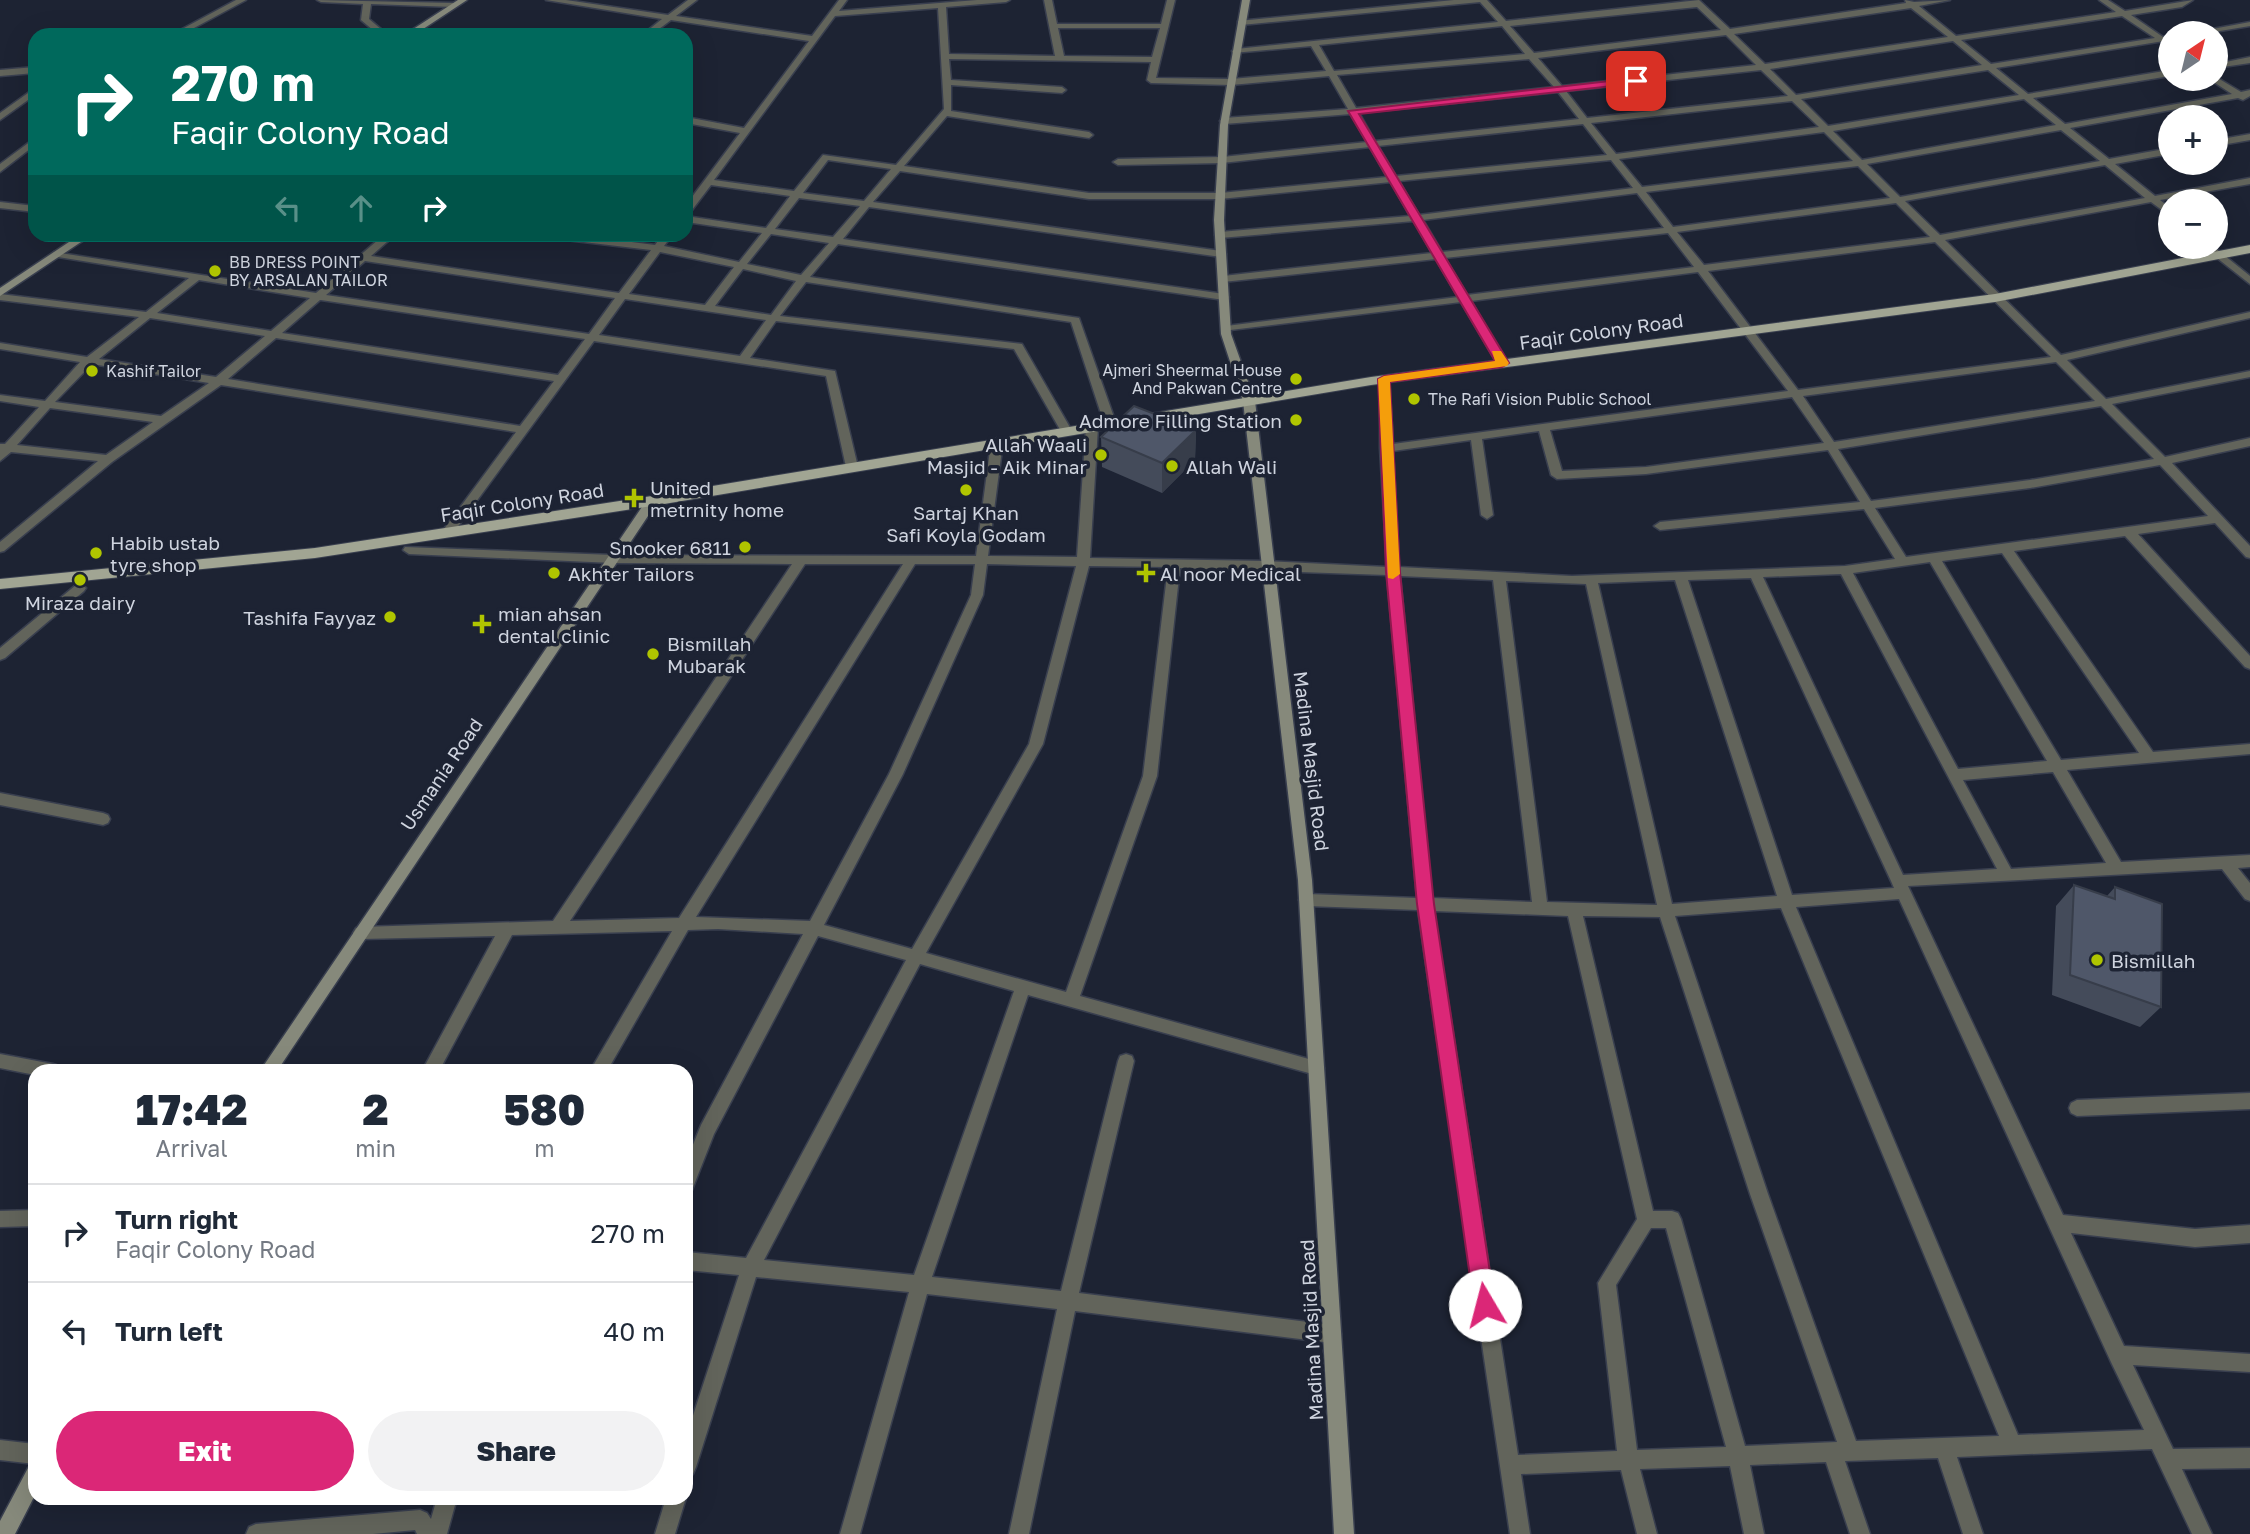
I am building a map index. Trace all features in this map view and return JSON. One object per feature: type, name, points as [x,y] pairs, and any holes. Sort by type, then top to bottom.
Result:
[{"type":"main road","name":"Faqir Colony Road","points":[[2228,250],[2250,249]]},
{"type":"main road","name":"Faqir Colony Road","points":[[0,584],[315,552],[447,533],[652,502],[1384,379],[1994,298],[2176,259]]},
{"type":"street","points":[[188,28],[242,0]]},
{"type":"street","points":[[321,0],[454,5]]},
{"type":"street","points":[[419,28],[463,0]]},
{"type":"street","points":[[550,0],[815,39]]},
{"type":"street","points":[[655,28],[693,0]]},
{"type":"street","points":[[693,197],[708,182],[843,0]]},
{"type":"street","points":[[833,13],[1006,0]]},
{"type":"street","points":[[1048,0],[1060,59]]},
{"type":"street","points":[[1171,0],[1152,80],[1231,82],[1532,56],[1728,32],[1910,2],[1946,0]]},
{"type":"street","name":"Madina Masjid Road","points":[[1246,0],[1224,121],[1220,196],[1221,254],[1226,329],[1249,401],[1307,900],[1344,1534]]},
{"type":"street","points":[[1241,23],[1481,0],[1560,89],[1749,330],[1794,391],[1903,562]]},
{"type":"street","points":[[2103,0],[2158,33]]},
{"type":"street","points":[[1224,121],[1353,111],[1764,67],[2182,5],[2189,0]]},
{"type":"street","points":[[367,2],[365,20],[375,28]]},
{"type":"street","points":[[1236,51],[1505,25],[1697,2],[2248,549]]},
{"type":"street","points":[[1910,2],[2023,97],[2158,202]]},
{"type":"street","points":[[743,360],[803,279],[948,109],[942,5]]},
{"type":"street","points":[[2228,28],[2250,24]]},
{"type":"street","points":[[1053,26],[1165,26]]},
{"type":"street","points":[[1118,162],[1222,160],[1794,98],[2158,39]]},
{"type":"street","points":[[1314,44],[1502,363]]},
{"type":"street","points":[[945,55],[1156,60]]},
{"type":"street","points":[[2228,64],[2250,60]]},
{"type":"street","points":[[0,73],[28,71]]},
{"type":"street","points":[[708,308],[827,157],[1089,196],[1220,196],[1612,156],[1826,129],[2158,75]]},
{"type":"street","points":[[947,82],[1062,90]]},
{"type":"street","points":[[2228,86],[2245,94],[2250,102]]},
{"type":"street","points":[[1220,235],[1416,218],[1860,163],[2245,94]]},
{"type":"street","points":[[0,117],[28,96]]},
{"type":"street","points":[[945,113],[1089,135]]},
{"type":"street","points":[[693,121],[746,131]]},
{"type":"street","points":[[2228,141],[2250,137]]},
{"type":"street","points":[[0,169],[28,146]]},
{"type":"street","points":[[1223,279],[1670,230],[1897,200],[2158,153]]},
{"type":"street","points":[[9,159],[28,158]]},
{"type":"street","points":[[1226,329],[1465,301],[1936,239],[2250,181]]},
{"type":"street","points":[[708,182],[1221,254]]},
{"type":"street","points":[[0,205],[28,208]]},
{"type":"street","points":[[693,220],[1224,297]]},
{"type":"street","points":[[0,295],[76,242]]},
{"type":"street","points":[[0,548],[108,459],[220,380],[321,297],[381,242]]},
{"type":"street","points":[[607,242],[657,248],[803,279],[1074,320],[1110,423]]},
{"type":"street","points":[[447,533],[662,242]]},
{"type":"street","points":[[58,254],[321,297],[831,373],[852,467]]},
{"type":"street","points":[[362,258],[773,318],[1018,346],[1066,431]]},
{"type":"street","points":[[2223,259],[2250,281]]},
{"type":"street","points":[[3,450],[89,360],[197,277]]},
{"type":"street","points":[[0,295],[276,334],[561,379]]},
{"type":"street","points":[[1386,448],[1794,391],[2057,359],[2250,315]]},
{"type":"street","points":[[0,346],[524,430]]},
{"type":"street","points":[[1543,426],[1557,475],[1615,475],[1831,447],[2104,404],[2250,374]]},
{"type":"street","points":[[1384,379],[1393,572],[1425,904],[1520,1534]]},
{"type":"street","points":[[0,398],[163,420]]},
{"type":"street","points":[[693,1446],[750,1268],[916,957],[1035,744],[1083,564],[1092,426]]},
{"type":"street","points":[[1476,435],[1487,515]]},
{"type":"street","points":[[693,1166],[707,1131],[896,774],[977,595],[997,442]]},
{"type":"street","points":[[1660,526],[1868,506],[2164,463],[2250,442]]},
{"type":"street","points":[[3,450],[108,459]]},
{"type":"street","name":"Usmania Road","points":[[273,1064],[652,502]]},
{"type":"street","points":[[409,550],[613,559],[910,562],[983,560],[1083,564],[1266,565],[1591,579],[1844,570],[2218,519]]},
{"type":"street","points":[[2127,531],[2250,664]]},
{"type":"street","points":[[2005,547],[2150,758]]},
{"type":"street","points":[[1934,558],[2054,766],[2117,868]]},
{"type":"street","points":[[557,928],[800,561]]},
{"type":"street","points":[[602,1064],[683,925],[910,562]]},
{"type":"street","points":[[1071,1000],[1150,776],[1174,565]]},
{"type":"street","points":[[1844,570],[2007,874]]},
{"type":"street","points":[[1755,573],[2202,1534]]},
{"type":"street","points":[[1499,576],[1540,908]]},
{"type":"street","points":[[1680,576],[1786,901],[2013,1444]]},
{"type":"street","points":[[1591,579],[1666,911],[1841,1452],[1860,1534]]},
{"type":"street","points":[[0,655],[80,588]]},
{"type":"street","points":[[1954,775],[2250,749]]},
{"type":"street","points":[[0,799],[103,818]]},
{"type":"street","points":[[1307,900],[1666,911],[1786,901],[2007,874],[2250,861]]},
{"type":"street","points":[[2226,862],[2250,895]]},
{"type":"street","points":[[1574,910],[1646,1220],[1606,1283],[1628,1460],[1647,1534]]},
{"type":"street","points":[[361,933],[683,925],[813,928],[1316,1068]]},
{"type":"street","points":[[434,1064],[507,929]]},
{"type":"street","points":[[850,1534],[920,1285],[1023,986]]},
{"type":"street","points":[[0,1061],[28,1066]]},
{"type":"street","points":[[1019,1534],[1068,1301],[1126,1061]]},
{"type":"street","points":[[2077,1108],[2250,1101]]},
{"type":"street","points":[[0,1219],[28,1218]]},
{"type":"street","points":[[1646,1220],[1672,1219],[1738,1456],[1754,1534]]},
{"type":"street","points":[[2057,1223],[2195,1238],[2250,1234]]},
{"type":"street","points":[[693,1262],[1068,1301],[1332,1334]]},
{"type":"street","points":[[2118,1355],[2250,1363]]},
{"type":"street","points":[[1509,1465],[2157,1439]]},
{"type":"street","points":[[1944,1447],[1973,1534]]},
{"type":"street","points":[[0,1450],[28,1453]]},
{"type":"street","points":[[2166,1459],[2250,1458]]},
{"type":"street","points":[[4,1534],[28,1488]]},
{"type":"street","points":[[437,1534],[445,1505]]},
{"type":"street","points":[[665,1534],[674,1505]]},
{"type":"street","points":[[256,1534],[420,1520],[429,1534]]},
{"type":"building","points":[[1134,406],[1196,430],[1162,463],[1101,437]]},
{"type":"building","points":[[2074,885],[2115,899],[2115,887],[2162,904],[2161,1007],[2070,975]]},
{"type":"slow traffic","points":[[1393,574],[1384,379],[1502,363],[1496,354]]},
{"type":"place","name":"BB DRESS POINT BY ARSALAN TAILOR","points":[[215,271]]},
{"type":"place","name":"Kashif Tailor","points":[[92,371]]},
{"type":"place","name":"Ajmeri Sheermal House And Pakwan Centre","points":[[1296,379]]},
{"type":"place","name":"The Rafi Vision Public School","points":[[1414,399]]},
{"type":"place","name":"Admore Filling Station","points":[[1296,420]]},
{"type":"place","name":"Allah Waali Masjid - Aik Minar","points":[[1101,455]]},
{"type":"place","name":"Allah Wali","points":[[1172,466]]},
{"type":"place","name":"Sartaj Khan Safi Koyla Godam","points":[[966,490]]},
{"type":"place","name":"United metrnity home","points":[[634,498]]},
{"type":"place","name":"Snooker 6811","points":[[745,547]]},
{"type":"place","name":"Habib ustab tyre shop","points":[[96,553]]},
{"type":"place","name":"Akhter Tailors","points":[[554,573]]},
{"type":"place","name":"Al noor Medical","points":[[1146,573]]},
{"type":"place","name":"Miraza dairy","points":[[80,580]]},
{"type":"place","name":"Tashifa Fayyaz","points":[[390,617]]},
{"type":"place","name":"mian ahsan dental clinic","points":[[482,624]]},
{"type":"place","name":"Bismillah Mubarak","points":[[653,654]]},
{"type":"place","name":"Bismillah","points":[[2097,960]]},
{"type":"route","points":[[1485,1305],[1425,904],[1393,572],[1384,379],[1502,363],[1353,111],[1636,81]]}]
